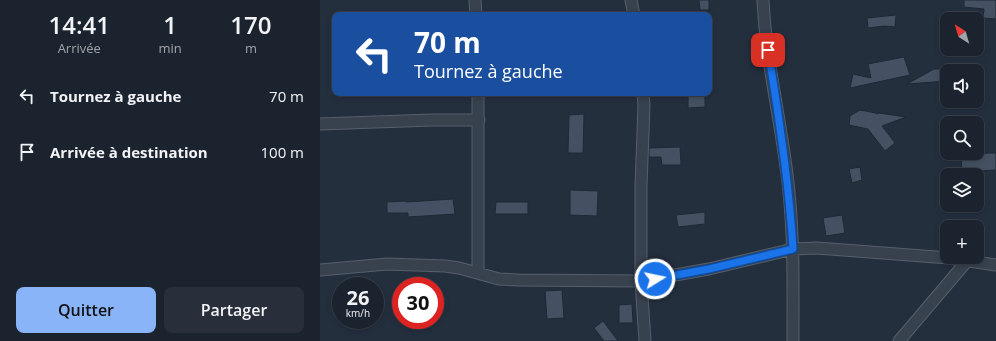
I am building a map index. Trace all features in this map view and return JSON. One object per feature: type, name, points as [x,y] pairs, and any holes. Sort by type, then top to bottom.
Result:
[{"type":"street","points":[[475,0],[476,12]]},
{"type":"street","points":[[631,0],[633,12]]},
{"type":"street","points":[[763,0],[766,36],[780,118],[789,192],[793,249],[793,341]]},
{"type":"street","points":[[478,96],[478,273]]},
{"type":"street","points":[[643,96],[641,281],[645,341]]},
{"type":"street","points":[[320,124],[479,120]]},
{"type":"street","points":[[320,270],[387,264],[445,266],[459,268],[499,279],[641,281],[709,269],[793,249],[817,248],[940,257]]},
{"type":"street","points":[[984,263],[996,265]]},
{"type":"street","points":[[899,341],[965,264]]},
{"type":"building","points":[[699,0],[709,0],[709,10],[700,10]]},
{"type":"building","points":[[964,0],[996,0],[996,19],[984,18],[984,9],[964,7]]},
{"type":"building","points":[[896,15],[895,27],[884,26],[868,28],[867,18]]},
{"type":"building","points":[[904,57],[910,75],[850,88],[853,74],[871,78],[868,64]]},
{"type":"building","points":[[934,69],[940,69],[940,82],[907,84]]},
{"type":"building","points":[[688,96],[705,96],[705,107],[688,108]]},
{"type":"building","points":[[860,110],[877,114],[879,113],[906,117],[882,126],[895,143],[885,151],[868,129],[849,125],[850,116]]},
{"type":"building","points":[[584,114],[583,153],[568,153],[569,115]]},
{"type":"building","points":[[680,147],[681,165],[662,165],[661,157],[649,157],[649,148]]},
{"type":"building","points":[[984,153],[996,153],[996,170],[984,171],[984,168],[962,168],[961,160],[984,160]]},
{"type":"building","points":[[860,167],[862,180],[852,183],[849,169]]},
{"type":"building","points":[[570,190],[598,191],[597,216],[570,215]]},
{"type":"building","points":[[453,199],[455,214],[408,217],[408,213],[387,213],[387,202]]},
{"type":"building","points":[[496,202],[528,202],[528,214],[495,214]]},
{"type":"building","points":[[705,212],[705,224],[678,227],[676,215]]},
{"type":"building","points":[[842,215],[845,233],[826,236],[823,218]]},
{"type":"building","points":[[562,290],[564,318],[547,319],[545,291]]},
{"type":"building","points":[[632,304],[633,323],[619,323],[619,305]]},
{"type":"building","points":[[603,321],[618,341],[604,341],[594,328]]},
{"type":"route","points":[[655,279],[709,269],[793,249],[789,192],[780,118],[768,50]]}]
